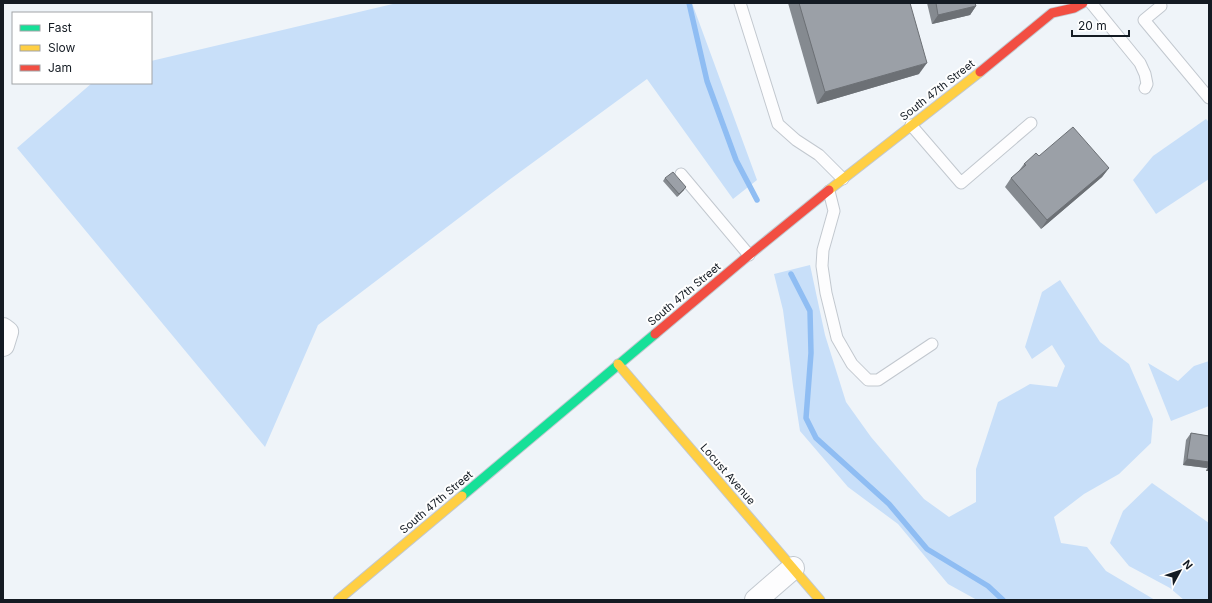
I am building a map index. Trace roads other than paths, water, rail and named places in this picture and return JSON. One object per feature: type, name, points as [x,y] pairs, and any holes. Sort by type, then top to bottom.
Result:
[{"type":"main road","name":"South 47th Street","points":[[338,600],[749,255],[912,125],[1054,8],[1074,8],[1083,3]]},
{"type":"main road","name":"Locust Avenue","points":[[618,364],[820,600]]},
{"type":"street","points":[[3,329],[7,332],[3,345]]},
{"type":"street","points":[[756,600],[793,568]]},
{"type":"lane","points":[[740,3],[778,124],[796,140],[820,155],[843,179]]},
{"type":"lane","points":[[1045,3],[1054,8]]},
{"type":"lane","points":[[1090,3],[1140,64],[1146,74],[1147,84],[1145,88]]},
{"type":"lane","points":[[1162,4],[1144,20],[1209,98]]},
{"type":"lane","points":[[912,125],[961,183],[1031,123]]},
{"type":"lane","points":[[681,174],[749,255]]},
{"type":"lane","points":[[829,191],[834,211],[827,231],[823,250],[822,266],[826,293],[837,338],[852,364],[868,380],[878,380],[932,344]]},
{"type":"waterway","points":[[689,3],[707,81],[736,160],[757,200]]},
{"type":"waterway","points":[[791,274],[810,311],[811,353],[806,418],[816,438],[889,504],[927,549],[988,586],[1003,600]]}]
